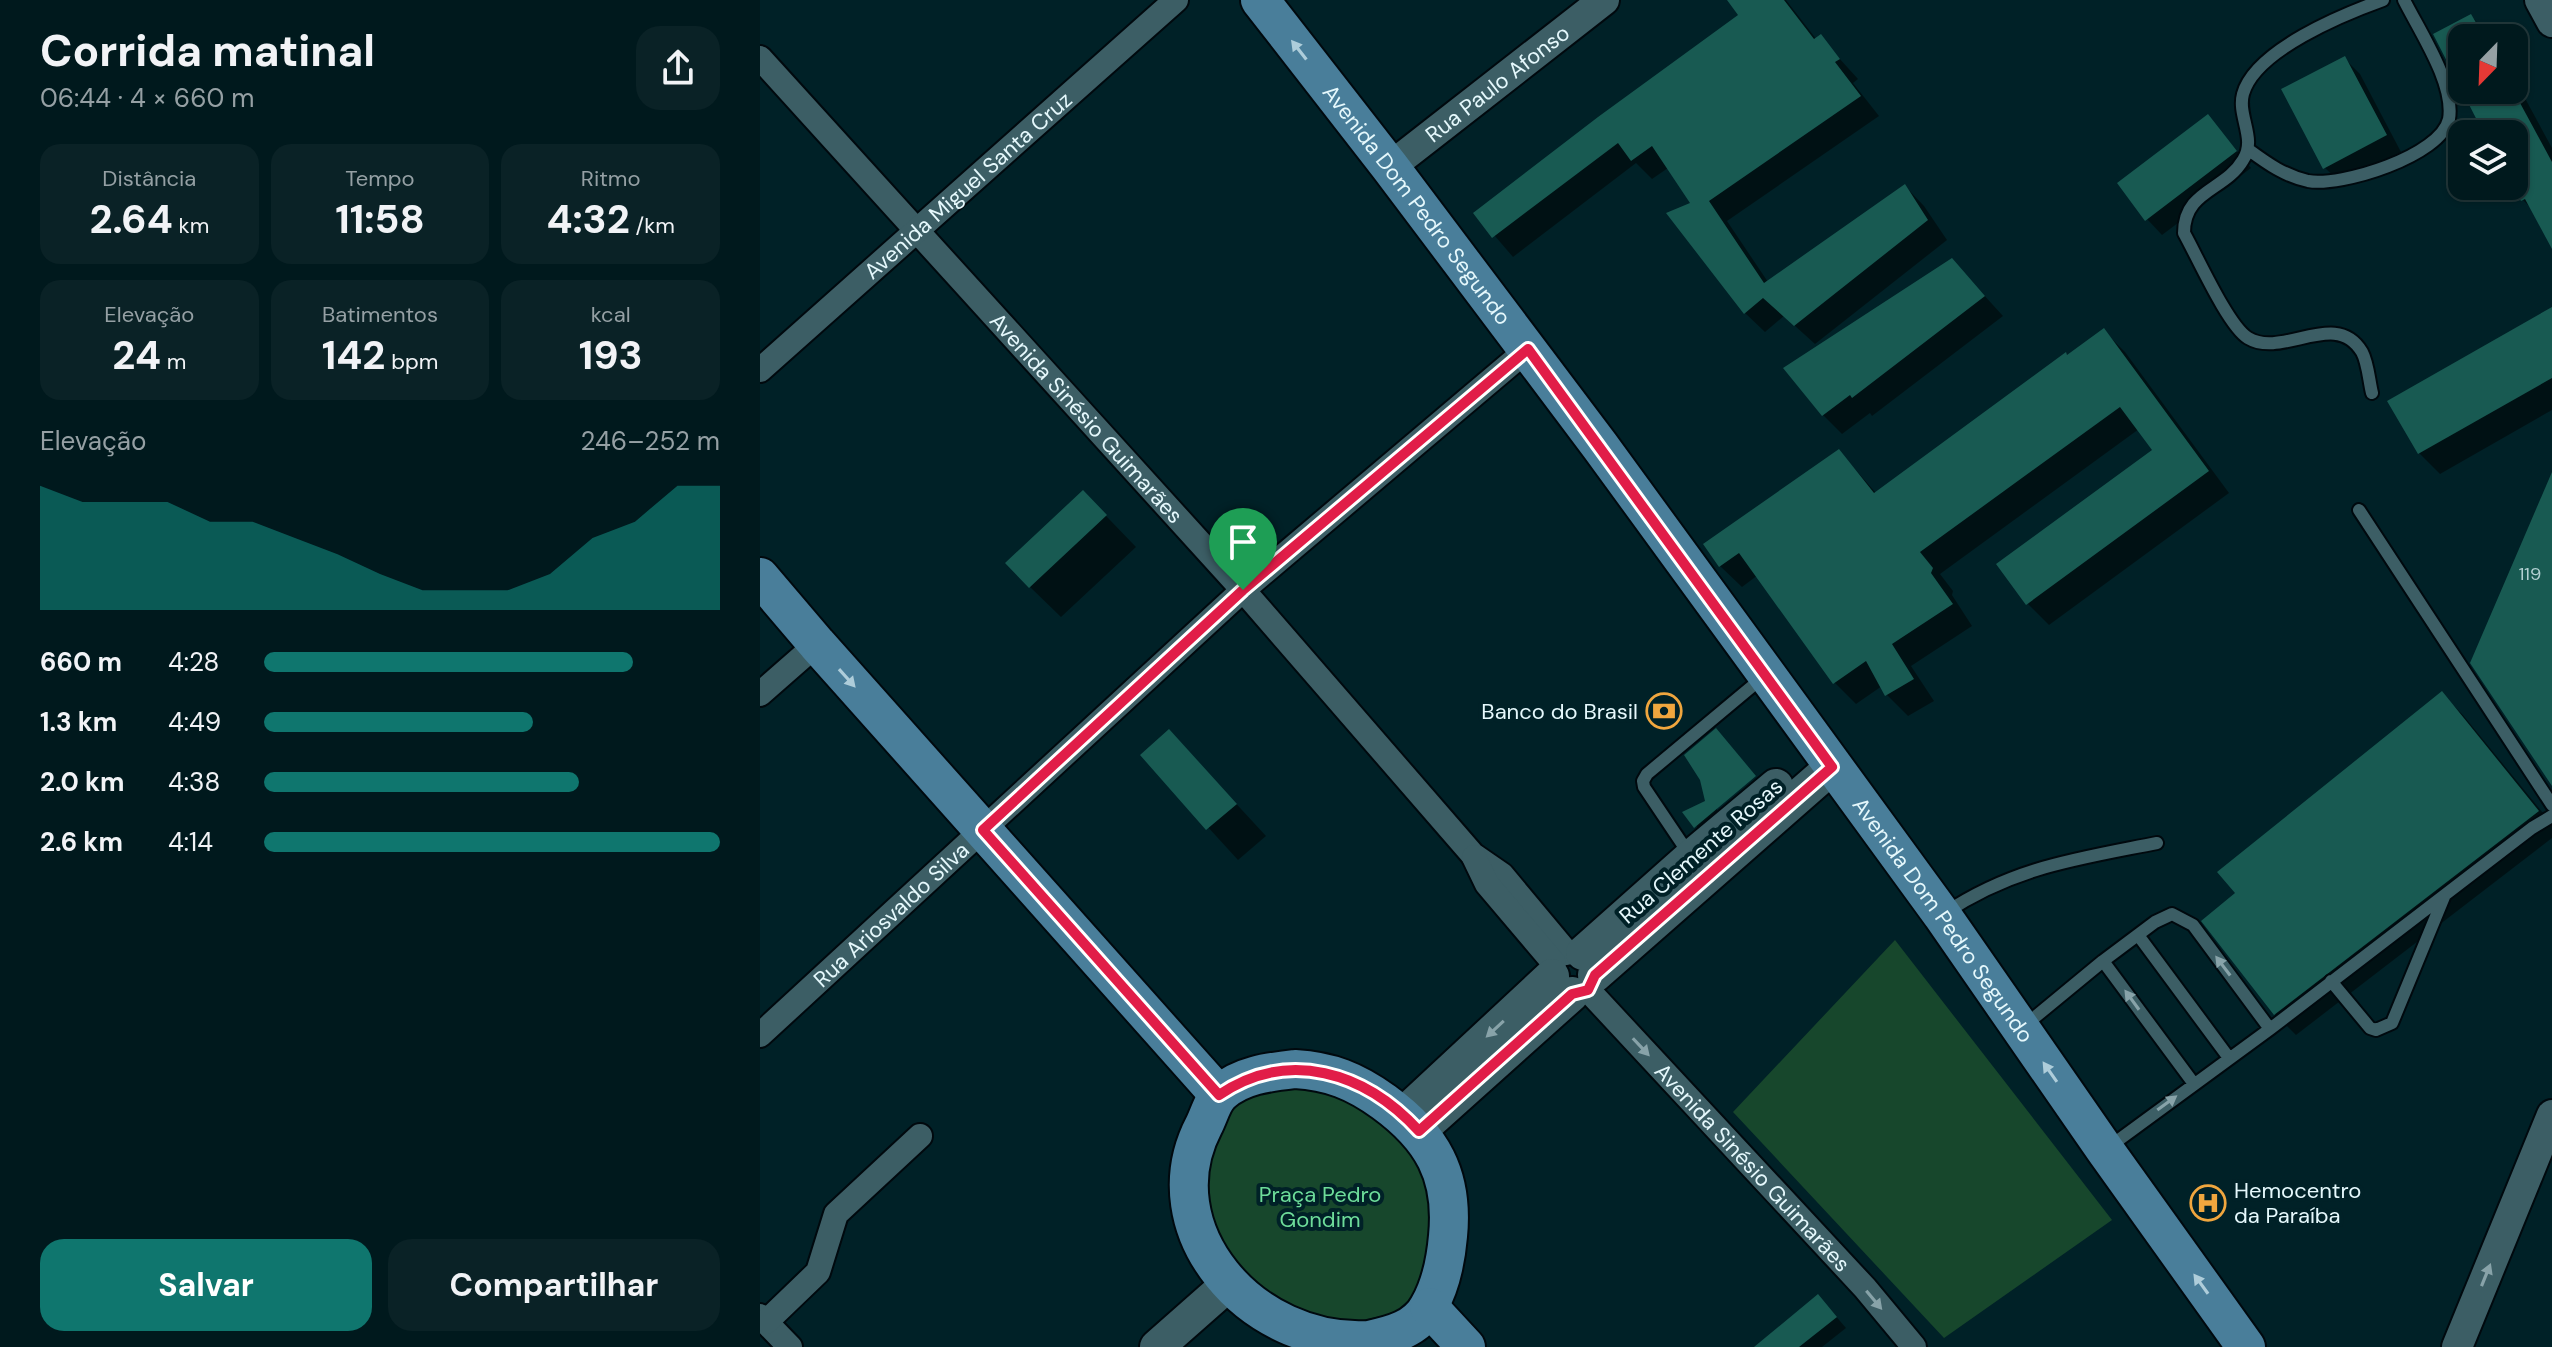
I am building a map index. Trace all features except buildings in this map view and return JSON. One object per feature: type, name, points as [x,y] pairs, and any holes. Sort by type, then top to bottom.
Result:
[{"type":"main road","name":"Avenida Dom Pedro Segundo","points":[[1260,0],[1528,349],[1766,674],[1942,915],[2246,1347]]},
{"type":"main road","points":[[760,577],[1219,1095]]},
{"type":"main road","name":"Rua Clemente Rosas","points":[[1410,1123],[1691,857],[1826,759]]},
{"type":"main road","name":"Rua Clemente Rosas","points":[[1573,972],[1826,759]]},
{"type":"main road","points":[[1419,1328],[1446,1261],[1451,1211],[1448,1187],[1438,1159],[1410,1123],[1366,1089],[1343,1077],[1320,1071],[1295,1069],[1267,1073],[1240,1080],[1219,1095],[1196,1141],[1187,1188],[1200,1242],[1210,1265],[1225,1287],[1261,1319],[1306,1338],[1354,1344],[1419,1328],[1466,1347]]},
{"type":"main road","points":[[1157,1347],[1225,1287]]},
{"type":"street","name":"Avenida Miguel Santa Cruz","points":[[760,370],[1176,0]]},
{"type":"street","name":"Rua Paulo Afonso","points":[[1390,167],[1604,0]]},
{"type":"street","points":[[2540,0],[2552,22]]},
{"type":"street","name":"Avenida Sinésio Guimarães","points":[[760,58],[1243,590],[1473,855],[1502,875],[1573,972],[1865,1288],[1914,1347]]},
{"type":"street","name":"Rua Ariosvaldo Silva","points":[[763,1036],[1243,590],[1528,349]]},
{"type":"street","points":[[760,694],[817,644]]},
{"type":"street","points":[[2457,1347],[2550,1123]]},
{"type":"street","points":[[790,1347],[763,1319],[818,1272],[836,1214],[920,1136]]},
{"type":"lane","points":[[2372,393],[2363,353],[2350,338],[2334,333],[2276,344],[2261,343],[2246,337],[2233,322],[2184,233],[2184,217],[2190,205],[2241,164],[2249,150],[2242,96],[2254,72],[2309,31],[2383,0]]},
{"type":"lane","points":[[2249,150],[2276,170],[2311,181],[2361,175],[2408,158],[2436,139],[2448,123],[2450,99],[2404,0]]},
{"type":"lane","points":[[2359,510],[2552,805]]},
{"type":"lane","points":[[1691,857],[1643,781],[1647,774],[1766,674]]},
{"type":"lane","points":[[2105,1150],[2552,816]]},
{"type":"lane","points":[[1942,915],[2000,882],[2045,866],[2157,843]]},
{"type":"lane","points":[[2331,981],[2370,1028],[2376,1030],[2392,1023],[2445,894]]},
{"type":"lane","points":[[2020,1029],[2103,961],[2165,915],[2172,914],[2193,925],[2270,1029]]},
{"type":"lane","points":[[2138,935],[2229,1058]]},
{"type":"lane","points":[[2103,961],[2194,1084]]},
{"type":"green space","points":[[1895,940],[2112,1220],[1944,1338],[1733,1112]]},
{"type":"green space","name":"Praça Pedro Gondim","points":[[1304,1087],[1336,1094],[1387,1122],[1426,1160],[1443,1211],[1422,1288],[1394,1313],[1350,1323],[1294,1311],[1252,1294],[1198,1202],[1202,1145],[1238,1102],[1273,1090]]},
{"type":"place","name":"Banco do Brasil","points":[[1664,711]]},
{"type":"place","name":"Hemocentro da Paraíba","points":[[2208,1203]]},
{"type":"route","points":[[1528,349],[1832,767],[1595,975],[1588,990],[1572,994],[1419,1131],[1366,1089],[1343,1077],[1320,1071],[1295,1069],[1267,1073],[1240,1080],[1219,1095],[983,830],[1243,590],[1528,349]]}]
